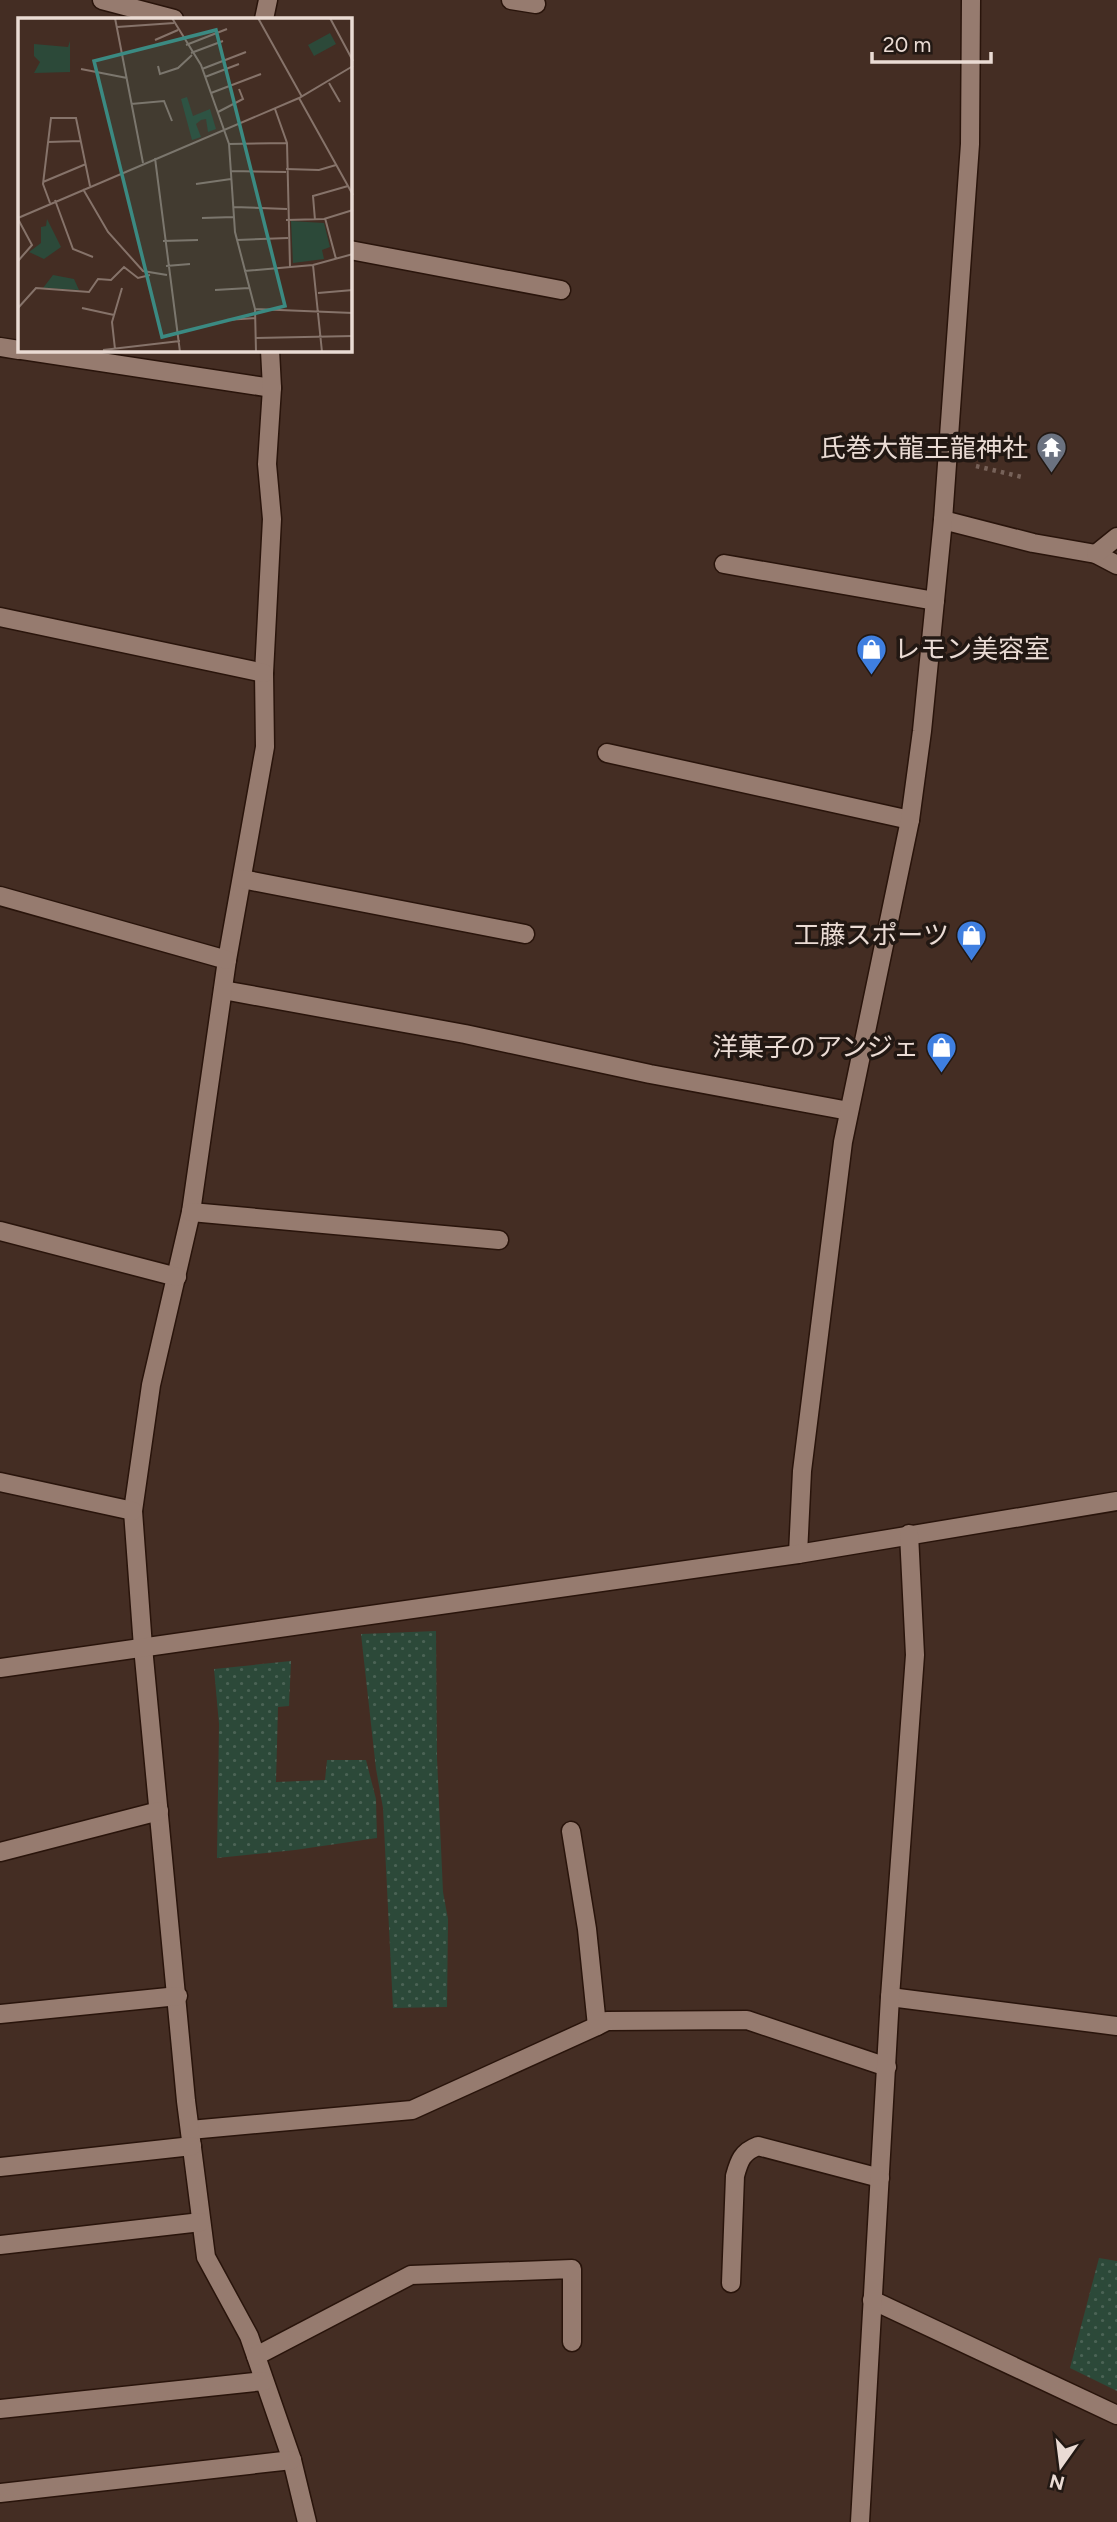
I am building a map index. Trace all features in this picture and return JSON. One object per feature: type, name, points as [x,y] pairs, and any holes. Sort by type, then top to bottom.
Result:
[{"type":"street","points":[[102,0],[170,18]]},
{"type":"street","points":[[264,18],[268,0]]},
{"type":"street","points":[[511,0],[536,4]]},
{"type":"street","points":[[798,1554],[803,1457],[843,1142],[910,820],[922,731],[943,520],[970,144],[971,0]]},
{"type":"street","points":[[352,250],[561,290]]},
{"type":"street","points":[[0,347],[18,350]]},
{"type":"street","points":[[34,352],[272,388]]},
{"type":"street","points":[[270,352],[272,388],[267,464],[272,519],[264,673],[265,747],[227,960],[191,1212],[151,1385],[133,1511],[159,1811],[191,2138],[206,2257],[249,2336],[292,2460],[307,2522]]},
{"type":"street","points":[[943,520],[1033,543],[1097,554],[1117,565]]},
{"type":"street","points":[[1097,554],[1117,537]]},
{"type":"street","points":[[724,564],[935,601]]},
{"type":"street","points":[[0,617],[264,673]]},
{"type":"street","points":[[607,753],[910,820]]},
{"type":"street","points":[[242,879],[525,934]]},
{"type":"street","points":[[0,896],[227,960]]},
{"type":"street","points":[[223,990],[465,1034],[650,1074],[849,1111]]},
{"type":"street","points":[[191,1212],[499,1240]]},
{"type":"street","points":[[0,1231],[177,1277]]},
{"type":"street","points":[[0,1482],[133,1511]]},
{"type":"street","points":[[0,1668],[798,1554],[1117,1502]]},
{"type":"street","points":[[860,2522],[890,1997],[915,1656],[909,1534]]},
{"type":"street","points":[[0,1852],[159,1811]]},
{"type":"street","points":[[571,1831],[587,1929],[597,2026]]},
{"type":"street","points":[[0,2014],[178,1996]]},
{"type":"street","points":[[890,1997],[1117,2026]]},
{"type":"street","points":[[0,2168],[191,2138],[412,2110],[607,2021],[747,2020],[887,2067]]},
{"type":"street","points":[[731,2283],[736,2176],[740,2160],[747,2150],[758,2146],[880,2178]]},
{"type":"street","points":[[0,2245],[201,2222]]},
{"type":"street","points":[[256,2356],[411,2275],[572,2269],[572,2342]]},
{"type":"street","points":[[872,2300],[1117,2415]]},
{"type":"street","points":[[0,2409],[264,2381]]},
{"type":"street","points":[[0,2493],[292,2460]]},
{"type":"path","points":[[981,467],[1022,477]]},
{"type":"green space","points":[[436,1631],[437,1758],[443,1892],[448,1919],[447,2007],[393,2008],[383,1808],[361,1634]]},
{"type":"green space","points":[[291,1661],[289,1706],[278,1707],[276,1782],[325,1780],[327,1760],[366,1760],[376,1799],[377,1838],[217,1858],[219,1724],[214,1669]]},
{"type":"green space","points":[[1099,2258],[1117,2261],[1117,2391],[1070,2368]]},
{"type":"place","name":"氏巻大龍王龍神社","points":[[1051,475]]},
{"type":"place","name":"レモン美容室","points":[[871,676]]},
{"type":"place","name":"工藤スポーツ","points":[[972,962]]},
{"type":"place","name":"洋菓子のアンジェ","points":[[942,1074]]}]
